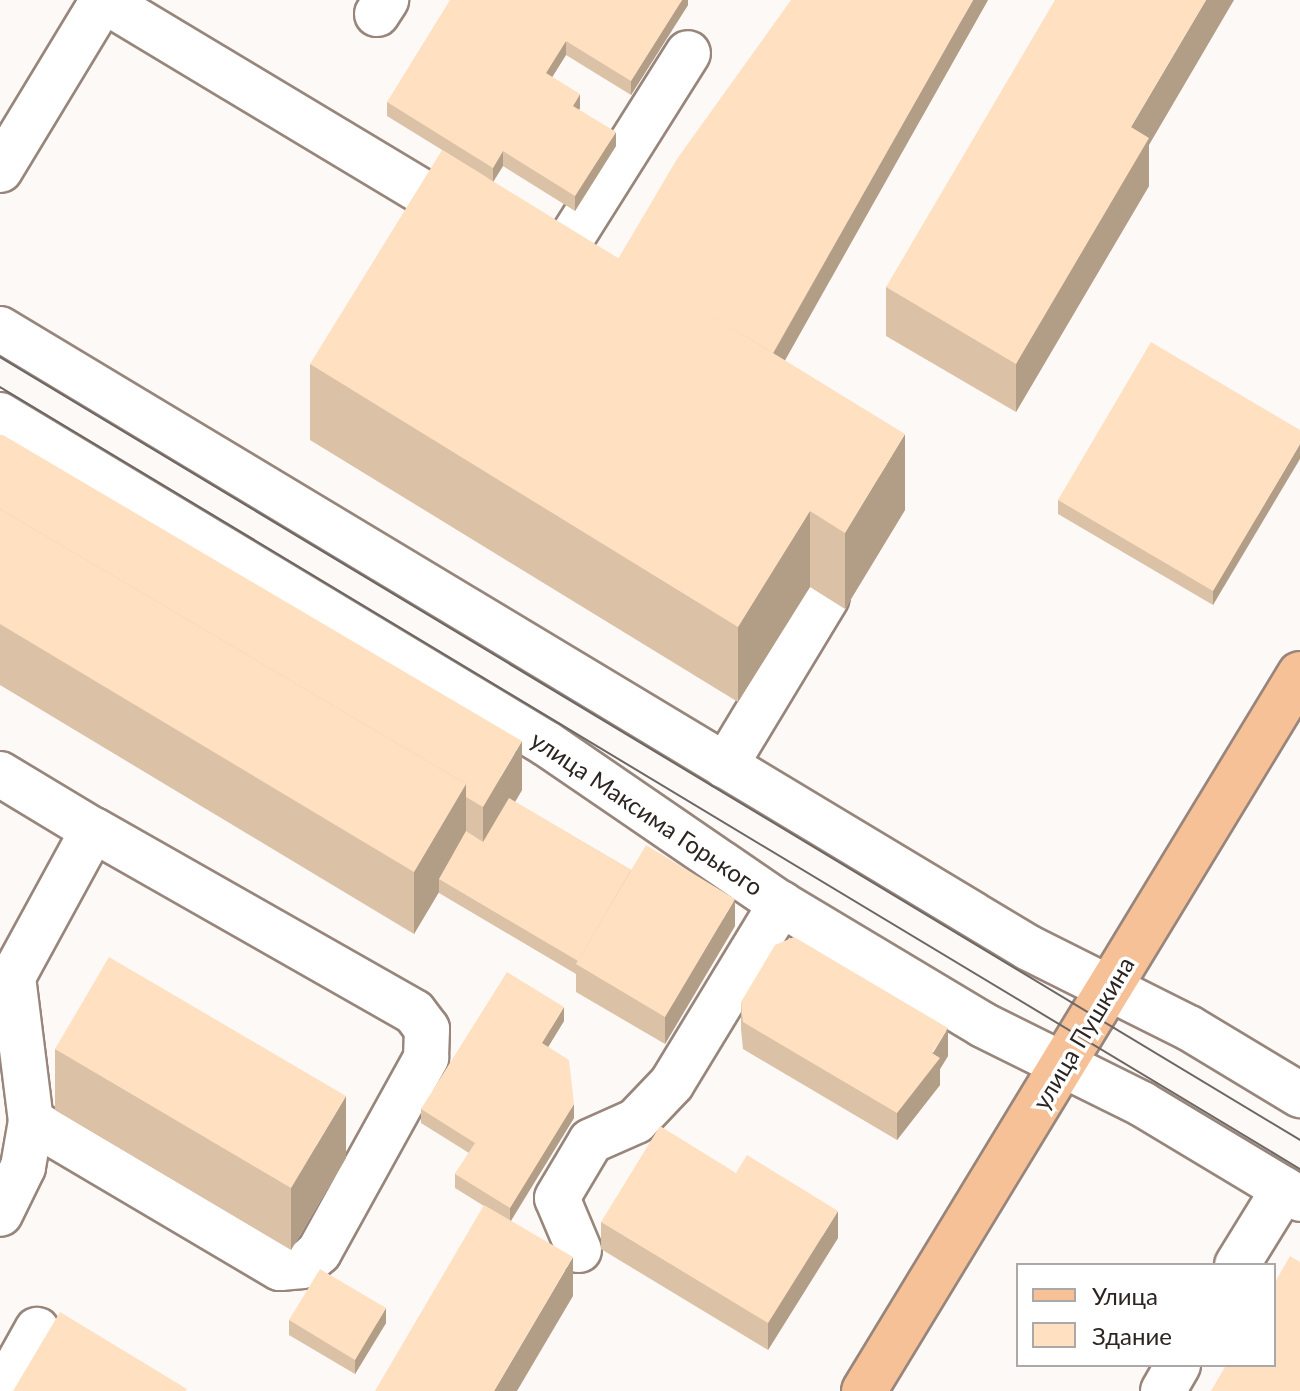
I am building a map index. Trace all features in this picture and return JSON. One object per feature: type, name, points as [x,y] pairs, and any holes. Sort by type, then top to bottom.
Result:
[{"type":"main road","name":"улица Пушкина","points":[[864,1391],[1300,674]]},
{"type":"street","points":[[0,170],[103,0],[552,269],[688,53]]},
{"type":"street","points":[[0,329],[1029,948],[1110,988],[1300,1095]]},
{"type":"street","name":"улица Максима Горького","points":[[0,415],[547,744],[781,904],[983,1025],[1064,1064],[1292,1194]]},
{"type":"street","points":[[725,766],[827,597]]},
{"type":"street","points":[[0,774],[414,1012],[427,1029],[426,1058],[319,1252],[303,1266],[280,1268],[31,1121]]},
{"type":"street","points":[[0,1214],[23,1167],[31,1121],[13,977],[93,830]]},
{"type":"street","points":[[579,1250],[557,1198],[591,1141],[636,1121],[672,1083],[781,904]]},
{"type":"street","points":[[1239,1263],[1292,1194]]},
{"type":"street","points":[[3,1391],[37,1330]]},
{"type":"street","points":[[1163,1391],[1177,1367]]},
{"type":"building","points":[[450,0],[682,0],[631,81],[566,41],[546,73],[580,94],[573,106],[616,132],[575,196],[503,151],[493,168],[387,102]]},
{"type":"building","points":[[791,0],[973,0],[773,353],[618,259],[677,159]]},
{"type":"building","points":[[1055,0],[1206,0],[1131,127],[1149,138],[1016,364],[886,287]]},
{"type":"building","points":[[442,150],[905,434],[845,533],[810,511],[738,627],[310,364]]},
{"type":"building","points":[[1151,342],[1300,430],[1300,444],[1213,591],[1058,500]]},
{"type":"building","points":[[0,435],[522,741],[483,807],[466,797],[466,784],[0,509]]},
{"type":"building","points":[[0,509],[466,784],[414,872],[0,624]]},
{"type":"building","points":[[509,798],[631,870],[578,961],[439,879],[466,831],[483,842]]},
{"type":"building","points":[[646,845],[735,899],[665,1017],[576,964]]},
{"type":"building","points":[[794,937],[948,1028],[932,1053],[940,1058],[897,1113],[743,1022],[741,1002],[775,945]]},
{"type":"building","points":[[109,957],[346,1096],[291,1188],[55,1049]]},
{"type":"building","points":[[507,972],[564,1007],[542,1043],[569,1060],[574,1104],[510,1208],[455,1174],[475,1143],[421,1109]]},
{"type":"building","points":[[660,1126],[736,1173],[747,1155],[838,1211],[768,1323],[601,1222]]},
{"type":"building","points":[[484,1205],[573,1257],[494,1391],[375,1391]]},
{"type":"building","points":[[1290,1256],[1300,1262],[1300,1391],[1211,1391],[1225,1367],[1276,1367],[1276,1280]]},
{"type":"building","points":[[320,1269],[386,1308],[355,1360],[289,1320]]},
{"type":"building","points":[[60,1312],[187,1389],[13,1391]]},
{"type":"tram line","points":[[0,357],[1300,1140]]},
{"type":"tram line","points":[[0,387],[1300,1169]]}]
